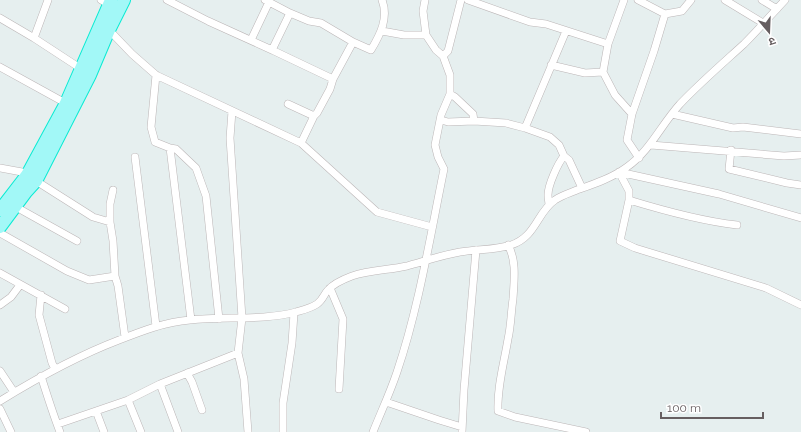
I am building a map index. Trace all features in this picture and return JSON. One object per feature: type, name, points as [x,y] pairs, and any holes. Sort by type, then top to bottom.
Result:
[{"type":"highway","points":[[0,227],[26,192],[86,72],[109,30],[113,3]]},
{"type":"highway","points":[[86,72],[113,3]]},
{"type":"highway","points":[[0,210],[32,178]]},
{"type":"street","points":[[34,38],[48,0]]},
{"type":"street","points":[[167,0],[208,21],[333,79]]},
{"type":"street","points":[[251,40],[267,1],[309,21],[321,23],[353,42],[372,50],[382,31],[385,8],[382,0]]},
{"type":"street","points":[[373,432],[397,372],[411,323],[444,169],[438,157],[435,145],[441,115],[450,94],[450,75],[443,56],[436,50],[426,34],[423,11],[425,0]]},
{"type":"street","points":[[443,56],[448,51],[461,0]]},
{"type":"street","points":[[468,0],[530,22],[546,24],[608,44]]},
{"type":"street","points":[[624,0],[608,44],[603,72],[615,94],[632,114]]},
{"type":"street","points":[[638,0],[665,14],[682,12],[691,0]]},
{"type":"street","points":[[725,0],[763,23]]},
{"type":"street","points":[[762,0],[777,9]]},
{"type":"street","points":[[0,401],[41,376],[96,349],[156,326],[190,320],[242,318],[294,312],[314,306],[319,303],[330,288],[335,284],[360,274],[476,250],[508,245],[520,241],[534,228],[549,205],[555,200],[619,172],[638,158],[651,144],[672,114],[707,77],[745,43],[785,0]]},
{"type":"street","points":[[272,50],[290,13]]},
{"type":"street","points":[[638,158],[628,140],[632,114],[665,14]]},
{"type":"street","points":[[0,18],[86,72]]},
{"type":"street","points":[[109,30],[132,54],[156,75],[301,143],[377,212],[432,227]]},
{"type":"street","points":[[382,31],[404,35],[426,34]]},
{"type":"street","points":[[525,128],[555,58],[557,49],[566,31]]},
{"type":"street","points":[[301,143],[353,42]]},
{"type":"street","points":[[551,65],[585,73],[603,72]]},
{"type":"street","points":[[0,67],[70,106]]},
{"type":"street","points":[[156,75],[152,127],[155,142],[176,149],[196,168],[206,196],[219,319]]},
{"type":"street","points":[[450,94],[473,114],[474,121]]},
{"type":"street","points":[[288,104],[314,116]]},
{"type":"street","points":[[232,111],[230,138],[242,318],[238,353],[244,378],[248,432]]},
{"type":"street","points":[[672,114],[733,128],[743,127],[801,134]]},
{"type":"street","points":[[441,120],[448,122],[474,121],[506,123],[550,137],[559,145],[564,156],[569,160],[582,188]]},
{"type":"street","points":[[651,144],[731,150],[784,156],[801,155]]},
{"type":"street","points":[[170,148],[190,320]]},
{"type":"street","points":[[731,150],[729,169],[786,183],[801,185]]},
{"type":"street","points":[[135,156],[156,326]]},
{"type":"street","points":[[549,205],[549,189],[560,161],[564,156]]},
{"type":"street","points":[[0,168],[22,172],[93,217],[110,222]]},
{"type":"street","points":[[619,172],[629,191],[630,200],[620,240],[635,248],[766,288],[801,305]]},
{"type":"street","points":[[619,172],[719,194],[801,218]]},
{"type":"street","points":[[113,190],[110,204],[110,222],[125,337]]},
{"type":"street","points":[[630,200],[663,211],[719,223],[737,225]]},
{"type":"street","points":[[16,207],[76,241]]},
{"type":"street","points":[[0,233],[67,271],[89,280],[116,276]]},
{"type":"street","points":[[508,245],[512,252],[515,277],[509,338],[502,370],[498,412],[586,432]]},
{"type":"street","points":[[386,402],[462,429],[476,250]]},
{"type":"street","points":[[0,273],[65,309]]},
{"type":"street","points":[[0,305],[11,297],[20,285]]},
{"type":"street","points":[[330,288],[343,319],[339,389]]},
{"type":"street","points":[[41,295],[39,315],[55,369]]},
{"type":"street","points":[[283,432],[283,403],[292,343],[294,312]]},
{"type":"street","points":[[58,424],[128,400],[160,384],[238,353]]},
{"type":"street","points":[[0,371],[14,392]]},
{"type":"street","points":[[187,373],[192,382],[202,410]]},
{"type":"street","points":[[41,376],[53,416],[58,424],[60,432]]},
{"type":"street","points":[[160,384],[178,432]]},
{"type":"street","points":[[128,400],[141,432]]},
{"type":"street","points":[[0,409],[10,432]]},
{"type":"street","points":[[96,411],[104,432]]}]
